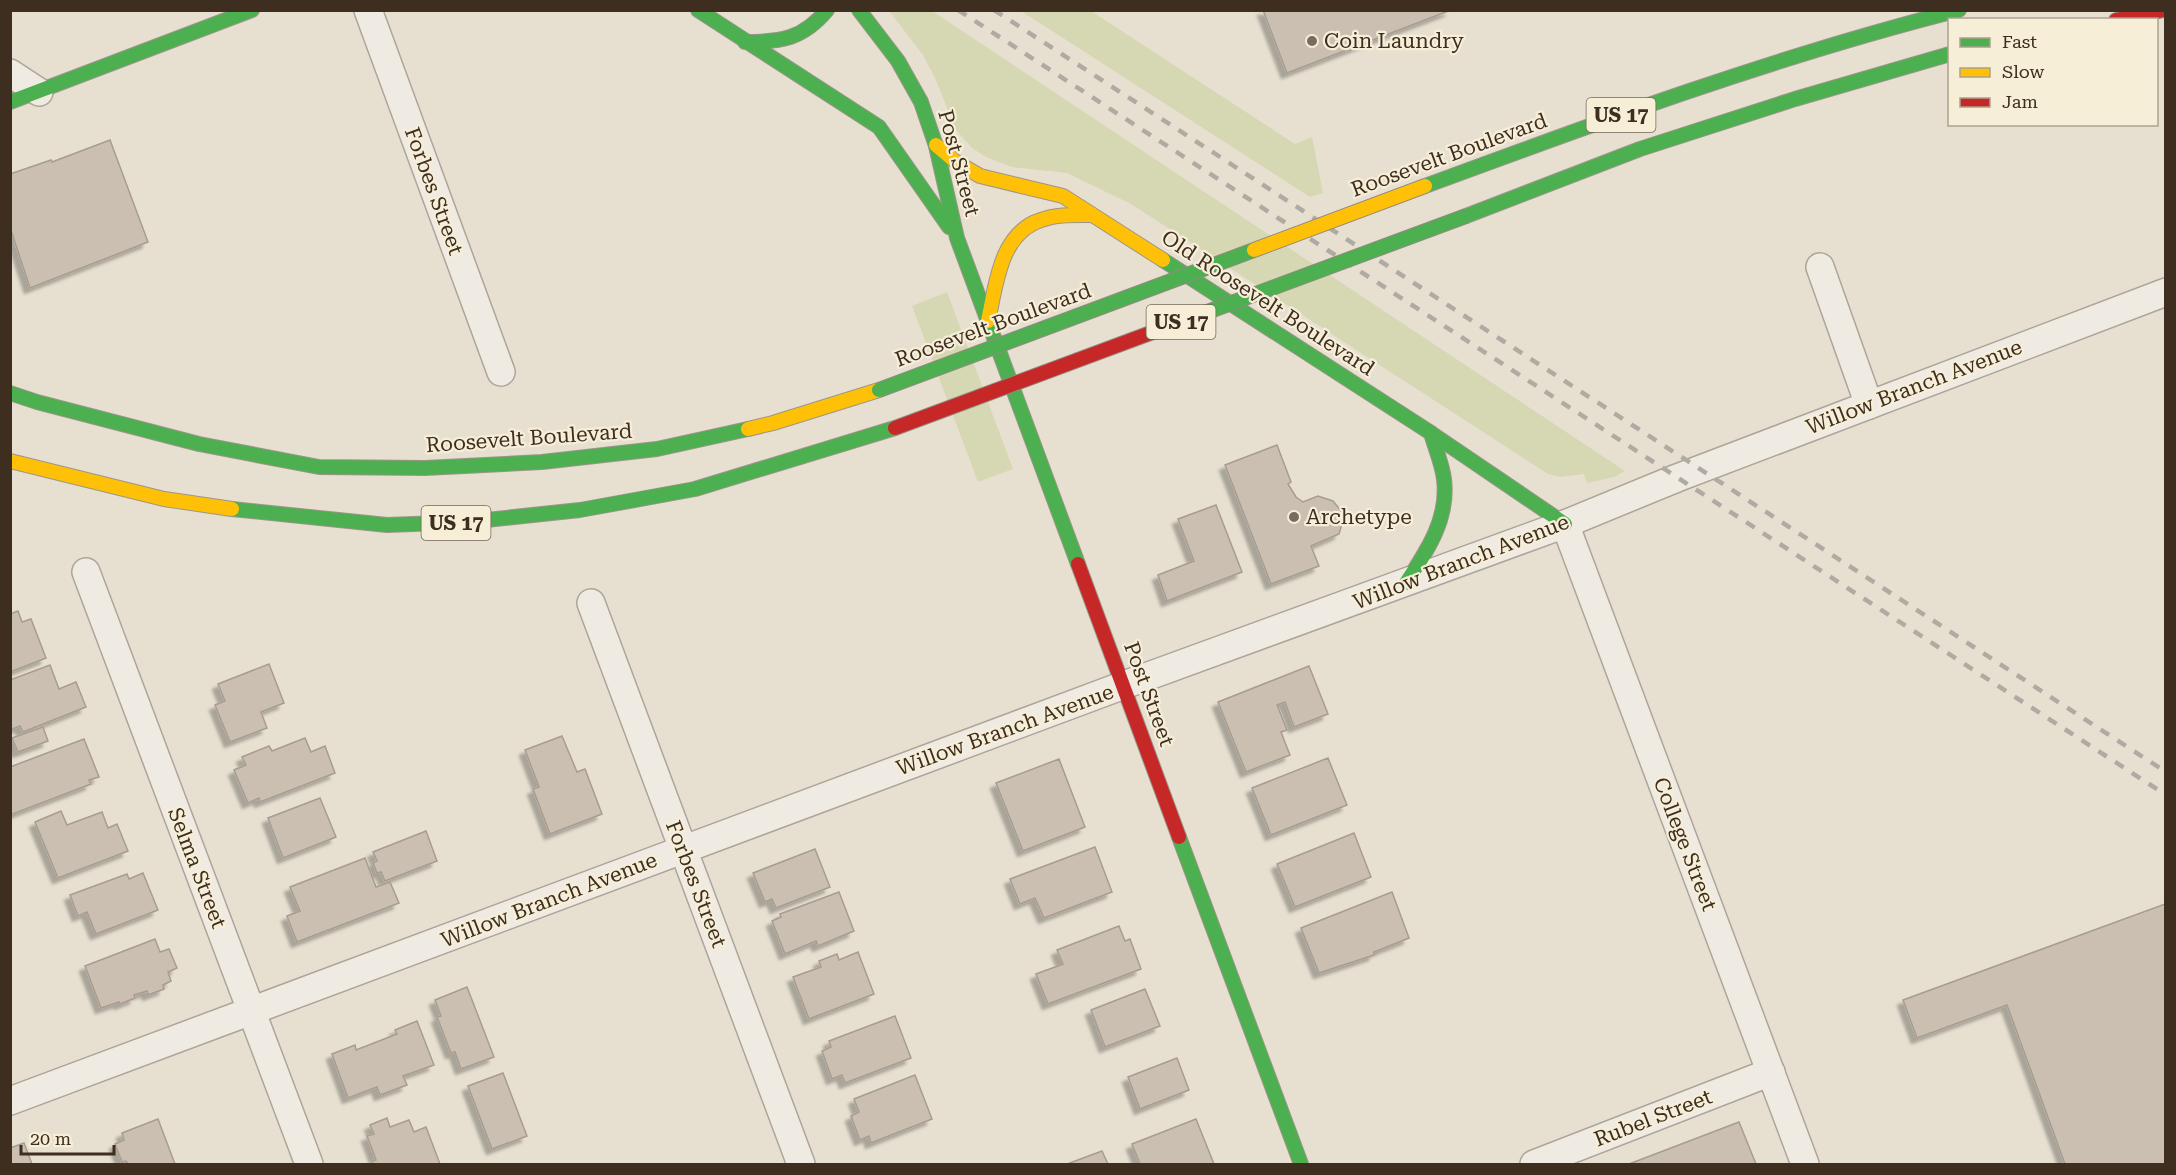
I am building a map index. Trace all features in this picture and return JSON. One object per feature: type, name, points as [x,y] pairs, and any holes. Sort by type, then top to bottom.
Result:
[{"type":"main road","points":[[10,102],[252,10]]},
{"type":"main road","points":[[698,10],[745,42],[781,42],[797,36],[808,30],[827,10]]},
{"type":"main road","name":"Post Street","points":[[859,10],[904,70],[924,110],[936,145],[957,238],[1301,1164]]},
{"type":"main road","name":"Roosevelt Boulevard","points":[[10,393],[199,444],[319,467],[425,468],[542,462],[657,449],[773,423],[879,390],[1425,186],[1715,81],[1818,49],[1959,10]]},
{"type":"main road","points":[[2126,18],[2164,10]]},
{"type":"main road","name":"Post Street","points":[[745,42],[863,115],[887,136],[896,153],[957,238]]},
{"type":"main road","name":"US 17","points":[[10,462],[164,499],[252,512],[387,525],[444,523],[580,510],[695,489],[895,428],[1640,149],[1794,99],[1948,55]]},
{"type":"main road","name":"Old Roosevelt Boulevard","points":[[936,145],[959,164],[988,178],[1052,191],[1072,201],[1431,434],[1565,524]]},
{"type":"main road","points":[[988,321],[1004,251],[1021,230],[1032,223],[1050,217],[1092,215]]},
{"type":"main road","points":[[1406,583],[1436,536],[1446,507],[1444,479],[1431,434]]},
{"type":"street","name":"Forbes Street","points":[[368,10],[501,372]]},
{"type":"street","points":[[10,73],[39,92]]},
{"type":"street","points":[[1820,267],[1869,405]]},
{"type":"street","name":"Willow Branch Avenue","points":[[10,1101],[1565,524],[1677,478],[2166,292]]},
{"type":"street","name":"College Street","points":[[1565,524],[1805,1164]]},
{"type":"street","name":"Selma Street","points":[[86,572],[309,1164]]},
{"type":"street","name":"Forbes Street","points":[[591,603],[801,1164]]},
{"type":"street","name":"Rubel Street","points":[[1534,1164],[1771,1072]]},
{"type":"green space","points":[[889,11],[932,11],[1625,471],[1614,477],[1587,483],[1584,474],[1561,477],[1548,474],[1131,204],[1067,173],[1012,167],[986,157],[972,148],[956,130],[923,55]]},
{"type":"green space","points":[[1021,11],[1091,11],[1295,144],[1312,137],[1323,193],[1310,197]]},
{"type":"green space","points":[[947,292],[1013,469],[978,482],[912,306]]},
{"type":"building","points":[[1263,10],[1451,10],[1287,73]]},
{"type":"building","points":[[110,140],[148,242],[30,288],[10,227],[10,174],[51,160],[52,162]]},
{"type":"building","name":"Archetype","points":[[1277,445],[1291,482],[1288,484],[1296,497],[1303,502],[1318,496],[1333,501],[1342,512],[1343,521],[1339,534],[1311,546],[1319,566],[1271,584],[1225,465]]},
{"type":"building","points":[[1216,505],[1242,572],[1167,601],[1158,575],[1194,561],[1178,519]]},
{"type":"building","points":[[18,611],[22,622],[31,619],[46,658],[10,672],[10,614]]},
{"type":"building","points":[[269,664],[284,703],[261,712],[267,728],[230,742],[215,705],[225,701],[218,684]]},
{"type":"building","points":[[50,665],[59,689],[76,682],[86,707],[23,732],[20,726],[10,730],[10,680]]},
{"type":"building","points":[[1309,666],[1328,714],[1294,727],[1285,702],[1277,705],[1287,730],[1281,732],[1290,755],[1246,772],[1218,702]]},
{"type":"building","points":[[43,727],[48,741],[18,752],[12,738]]},
{"type":"building","points":[[562,736],[577,772],[585,769],[602,814],[550,834],[533,789],[539,787],[525,750]]},
{"type":"building","points":[[305,738],[311,752],[325,746],[335,773],[260,802],[259,798],[248,803],[234,770],[246,765],[242,757],[269,746],[272,751]]},
{"type":"building","points":[[84,739],[99,777],[89,780],[91,784],[10,815],[10,767]]},
{"type":"building","points":[[1328,758],[1347,805],[1271,835],[1252,788]]},
{"type":"building","points":[[1059,759],[1085,827],[1023,851],[996,783]]},
{"type":"building","points":[[320,798],[336,837],[283,858],[268,818]]},
{"type":"building","points":[[61,811],[67,825],[102,812],[108,828],[117,824],[128,851],[58,878],[35,822]]},
{"type":"building","points":[[426,831],[437,861],[385,881],[381,872],[377,873],[373,863],[377,861],[373,852]]},
{"type":"building","points":[[1354,833],[1371,877],[1295,907],[1277,864]]},
{"type":"building","points":[[1095,847],[1112,892],[1044,918],[1035,898],[1020,904],[1010,879]]},
{"type":"building","points":[[815,849],[830,887],[776,908],[772,899],[765,902],[753,873]]},
{"type":"building","points":[[365,858],[376,887],[390,882],[399,903],[297,942],[287,916],[300,911],[290,887]]},
{"type":"building","points":[[143,873],[158,910],[96,934],[87,912],[78,916],[70,895],[127,874],[129,879]]},
{"type":"building","points":[[839,892],[854,931],[818,946],[816,941],[785,954],[772,921],[781,917],[780,914]]},
{"type":"building","points":[[1392,892],[1409,938],[1374,952],[1374,955],[1319,973],[1301,928]]},
{"type":"building","points":[[2165,904],[2166,1164],[2065,1164],[2007,1005],[1917,1038],[1903,1000]]},
{"type":"building","points":[[1119,926],[1125,941],[1130,939],[1141,969],[1048,1004],[1036,974],[1063,964],[1057,950]]},
{"type":"building","points":[[155,939],[160,952],[169,949],[177,968],[168,972],[171,981],[163,985],[164,989],[148,995],[147,991],[134,995],[135,998],[120,1004],[119,1002],[101,1008],[85,966]]},
{"type":"building","points":[[858,952],[874,994],[809,1019],[793,977],[821,967],[819,961],[837,954],[839,960]]},
{"type":"building","points":[[467,987],[494,1057],[461,1069],[455,1052],[451,1053],[437,1017],[441,1016],[435,1000]]},
{"type":"building","points":[[1145,989],[1160,1026],[1105,1047],[1091,1010]]},
{"type":"building","points":[[895,1016],[911,1058],[845,1083],[842,1075],[832,1079],[822,1051],[831,1047],[829,1041]]},
{"type":"building","points":[[417,1021],[434,1065],[403,1076],[407,1085],[380,1095],[377,1087],[348,1098],[332,1054],[355,1045],[356,1050],[397,1034],[395,1030]]},
{"type":"building","points":[[1177,1058],[1189,1090],[1140,1109],[1128,1077]]},
{"type":"building","points":[[503,1073],[527,1136],[492,1149],[468,1086]]},
{"type":"building","points":[[915,1075],[932,1119],[871,1143],[869,1136],[860,1140],[851,1116],[859,1112],[854,1099]]},
{"type":"building","points":[[387,1118],[390,1127],[409,1120],[414,1132],[426,1127],[440,1164],[373,1164],[372,1161],[376,1160],[367,1136],[374,1134],[370,1125]]},
{"type":"building","points":[[158,1119],[175,1164],[122,1162],[115,1144],[124,1140],[122,1133]]},
{"type":"building","points":[[1196,1119],[1214,1164],[1140,1164],[1132,1144]]},
{"type":"building","points":[[1739,1122],[1756,1164],[1629,1164]]},
{"type":"building","points":[[24,1143],[32,1164],[10,1164],[10,1148]]},
{"type":"building","points":[[1102,1151],[1108,1164],[1067,1164]]},
{"type":"railway","points":[[958,10],[2166,795]]},
{"type":"railway","points":[[994,10],[2166,772]]},
{"type":"traffic: fast","points":[[10,102],[252,10]]},
{"type":"traffic: fast","points":[[698,10],[879,127],[949,227]]},
{"type":"traffic: fast","points":[[745,42],[780,40],[790,37],[809,27],[827,10]]},
{"type":"traffic: fast","points":[[859,10],[898,61],[921,102],[936,146],[957,238],[1078,564]]},
{"type":"traffic: fast","points":[[1425,186],[1623,114],[1756,69],[1959,10]]},
{"type":"traffic: fast","points":[[1466,216],[1640,149],[1795,99],[1948,55]]},
{"type":"traffic: fast","points":[[1172,325],[1466,216]]},
{"type":"traffic: fast","points":[[879,390],[1254,250]]},
{"type":"traffic: fast","points":[[1163,260],[1431,433],[1565,524]]},
{"type":"traffic: fast","points":[[10,393],[199,444],[319,467],[425,468],[542,462],[657,449],[748,429]]},
{"type":"traffic: fast","points":[[232,509],[387,525],[467,522],[580,510],[695,489],[895,428]]},
{"type":"traffic: fast","points":[[1406,583],[1429,547],[1443,508],[1444,479],[1431,433]]},
{"type":"traffic: fast","points":[[1179,837],[1301,1164]]},
{"type":"traffic: slow","points":[[936,145],[956,162],[980,176],[1063,196],[1163,260]]},
{"type":"traffic: slow","points":[[1254,250],[1425,186]]},
{"type":"traffic: slow","points":[[988,321],[1002,262],[1017,236],[1027,227],[1047,218],[1092,215]]},
{"type":"traffic: slow","points":[[748,429],[879,390]]},
{"type":"traffic: slow","points":[[10,461],[164,499],[232,509]]},
{"type":"traffic: jam","points":[[2126,18],[2164,10]]},
{"type":"traffic: jam","points":[[895,428],[1172,325]]},
{"type":"traffic: jam","points":[[1078,564],[1179,837]]},
{"type":"place","name":"Coin Laundry","points":[[1312,41]]},
{"type":"place","name":"Archetype","points":[[1294,517]]}]
